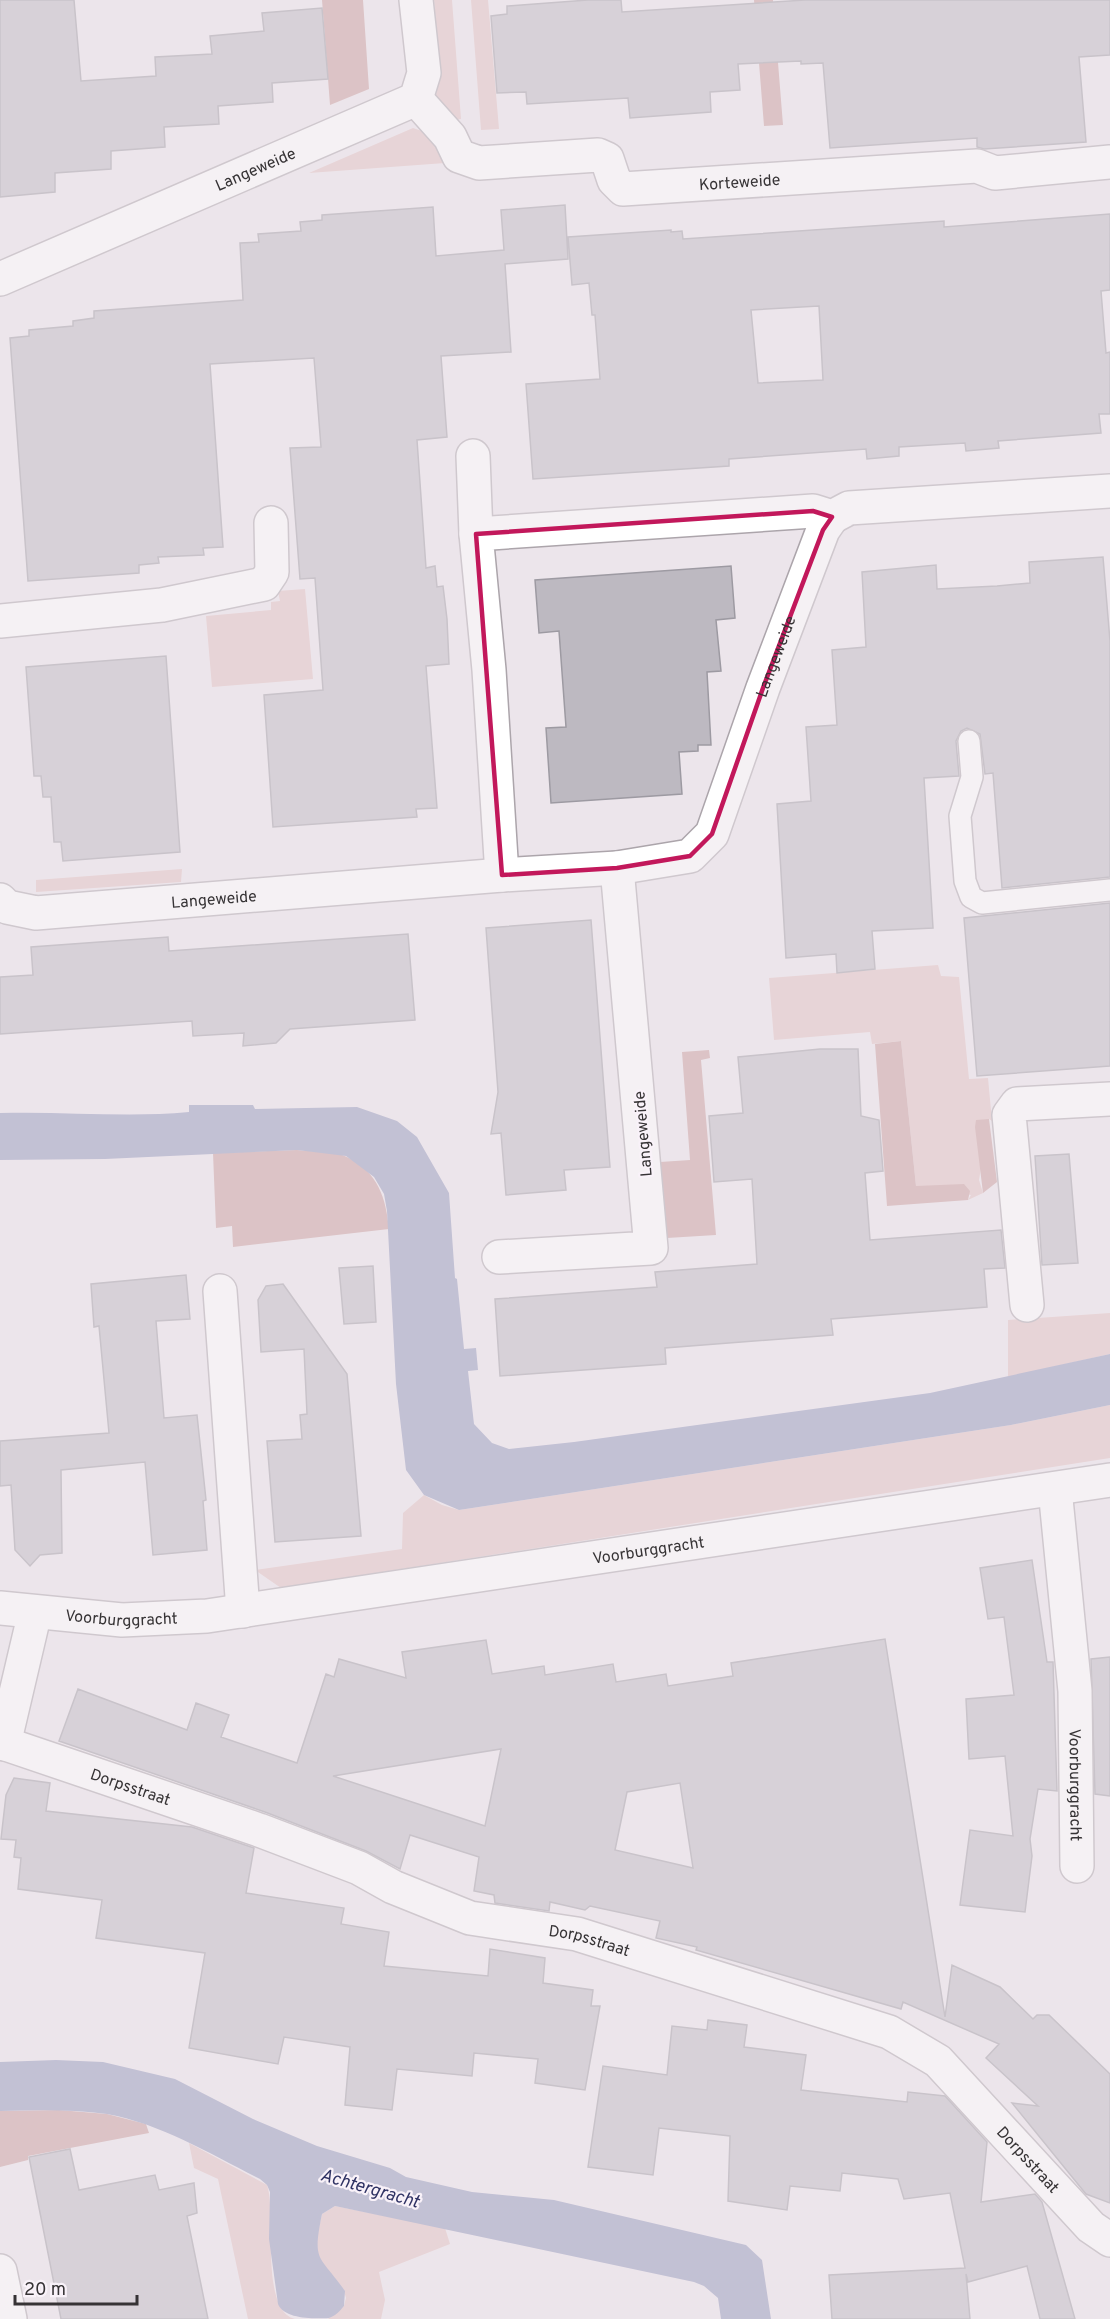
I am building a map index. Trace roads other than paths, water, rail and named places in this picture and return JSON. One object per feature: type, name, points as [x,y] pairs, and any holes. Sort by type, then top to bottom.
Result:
[{"type":"street","points":[[416,0],[424,73],[416,99]]},
{"type":"street","name":"Korteweide","points":[[416,99],[450,137],[459,156],[479,163],[598,155],[607,159],[614,180],[623,189],[977,166],[995,173],[1110,162]]},
{"type":"street","name":"Langeweide","points":[[0,279],[416,99]]},
{"type":"street","points":[[473,456],[476,534],[489,670],[502,875]]},
{"type":"street","points":[[476,534],[813,511],[832,517],[849,508],[1110,491]]},
{"type":"street","name":"Langeweide","points":[[0,900],[7,907],[36,913],[502,875],[617,868],[690,856],[712,834],[791,614],[823,530],[832,517]]},
{"type":"street","points":[[0,621],[162,604],[264,584],[272,572],[272,523]]},
{"type":"street","name":"Langeweide","points":[[499,1257],[651,1248],[617,868]]},
{"type":"street","points":[[1027,1305],[1010,1115],[1017,1104],[1110,1099]]},
{"type":"street","points":[[220,1291],[243,1611]]},
{"type":"street","name":"Voorburggracht","points":[[0,1608],[122,1620],[207,1616],[1110,1480]]},
{"type":"street","name":"Voorburggracht","points":[[1055,1489],[1075,1691],[1077,1866]]},
{"type":"street","name":"Dorpsstraat","points":[[35,1612],[2,1743],[259,1830],[359,1869],[393,1887],[470,1918],[577,1934],[889,2032],[938,2061],[1091,2227],[1110,2240]]},
{"type":"street","points":[[0,2271],[10,2319]]},
{"type":"lane","points":[[969,741],[972,777],[960,816],[965,881],[971,897],[982,903],[1110,890]]},
{"type":"water","points":[[189,1105],[253,1105],[255,1109],[357,1107],[397,1121],[417,1137],[449,1193],[455,1278],[457,1279],[464,1349],[476,1348],[478,1370],[468,1371],[474,1424],[492,1443],[509,1449],[930,1393],[1110,1354],[1110,1405],[1011,1425],[459,1510],[424,1495],[406,1470],[396,1384],[387,1211],[384,1194],[374,1177],[346,1156],[297,1150],[105,1159],[0,1160],[0,1113],[165,1114],[189,1112]]},
{"type":"water","name":"Achtergracht","points":[[56,2060],[103,2062],[175,2079],[253,2119],[317,2146],[390,2168],[406,2177],[472,2192],[554,2200],[746,2245],[762,2260],[771,2319],[721,2319],[718,2298],[704,2286],[694,2282],[335,2206],[322,2214],[318,2250],[320,2257],[345,2291],[344,2306],[329,2318],[307,2318],[286,2313],[278,2304],[269,2239],[270,2192],[267,2185],[260,2179],[186,2141],[127,2119],[80,2111],[0,2111],[0,2062]]}]
